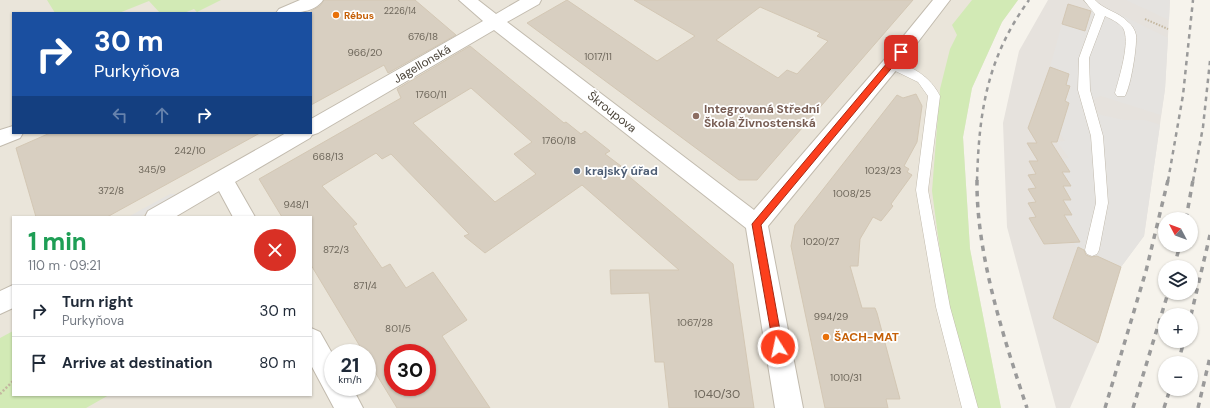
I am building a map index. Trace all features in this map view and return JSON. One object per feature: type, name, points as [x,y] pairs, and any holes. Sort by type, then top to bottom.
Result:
[{"type":"street","points":[[288,12],[315,0]]},
{"type":"street","name":"Škroupova","points":[[467,0],[756,224]]},
{"type":"street","name":"Jagellonská","points":[[312,127],[533,0]]},
{"type":"street","points":[[788,408],[756,224],[891,64],[942,0]]},
{"type":"street","points":[[0,138],[12,133]]},
{"type":"street","points":[[158,216],[301,134]]},
{"type":"street","points":[[223,179],[243,216]]},
{"type":"street","points":[[0,303],[12,297]]},
{"type":"street","points":[[312,342],[324,364]]},
{"type":"street","points":[[342,396],[348,408]]},
{"type":"lane","points":[[1089,0],[1097,8],[1120,20],[1129,28],[1132,38],[1121,93]]},
{"type":"lane","points":[[1092,250],[1102,203],[1097,136],[1084,90],[1084,58],[1100,14],[1097,8]]},
{"type":"lane","points":[[891,64],[929,84],[934,96],[922,190],[933,245],[942,307],[970,408]]},
{"type":"path","points":[[0,394],[12,382]]},
{"type":"shaded area","points":[[0,0],[1018,0],[1002,22],[972,88],[963,137],[970,249],[1001,408],[0,408]]},
{"type":"shaded area","points":[[1048,0],[1170,0],[1165,89],[1144,236],[1121,267],[1098,343],[1070,408],[1056,408],[1007,227],[1003,123],[1019,51]]},
{"type":"shaded area","points":[[1126,0],[1170,0],[1169,20]]},
{"type":"shaded area","points":[[1107,8],[1168,38],[1165,89],[1161,115],[1101,96],[1096,98],[1093,102],[1092,109],[1101,115],[1124,120],[1145,120],[1160,125],[1144,236],[1121,267],[1078,249],[1073,242],[1072,229],[1064,215],[1072,214],[1063,200],[1071,200],[1063,186],[1071,185],[1062,172],[1070,171],[1062,159],[1069,158],[1057,142],[1065,141],[1056,128],[1063,123],[1069,103],[1065,101],[1070,87],[1066,85],[1069,74],[1050,67],[1062,24],[1085,31],[1091,11],[1105,15]]},
{"type":"shaded area","points":[[170,194],[181,194],[142,216],[130,216]]},
{"type":"green space","points":[[47,0],[221,0],[197,12],[194,9],[186,12],[159,12],[149,1],[122,12],[54,12]]},
{"type":"green space","points":[[972,0],[1018,0],[1002,22],[972,88],[963,137],[970,249],[1001,408],[977,408],[947,303],[932,191],[940,89],[950,49],[957,35],[952,25]]},
{"type":"green space","points":[[12,332],[12,396],[107,396],[86,408],[0,408],[0,338]]},
{"type":"building","points":[[324,0],[415,0],[456,35],[388,73],[384,65],[312,104],[311,11],[320,6]]},
{"type":"building","points":[[567,0],[657,61],[695,36],[634,0],[913,0],[757,180],[739,180],[527,23]],"holes":[[[760,7],[820,33],[817,36],[828,41],[797,74],[787,70],[778,78],[716,40]]]},
{"type":"building","points":[[1068,4],[1091,11],[1085,31],[1062,24]]},
{"type":"building","points":[[470,46],[564,123],[566,122],[581,134],[585,131],[610,151],[605,154],[621,166],[619,168],[733,264],[754,408],[669,408],[664,362],[655,362],[649,293],[611,294],[610,270],[679,270],[582,185],[485,253],[464,236],[469,234],[391,154],[382,159],[376,153],[322,186],[357,224],[353,226],[382,268],[390,264],[406,288],[433,272],[467,320],[442,336],[490,408],[397,408],[390,396],[436,396],[436,344],[384,344],[384,387],[376,374],[376,344],[359,344],[312,267],[312,216],[281,216],[259,179],[401,98],[397,89]],"holes":[[[471,88],[532,142],[514,154],[536,174],[495,202],[413,123]]]},
{"type":"building","points":[[1050,67],[1069,74],[1066,85],[1070,86],[1065,101],[1069,103],[1057,142],[1051,142],[1070,172],[1062,172],[1071,186],[1063,186],[1071,200],[1063,200],[1072,215],[1064,215],[1080,242],[1044,244],[1029,218],[1036,217],[1028,203],[1036,202],[1028,189],[1036,188],[1028,175],[1036,174],[1029,161],[1038,161],[1027,143],[1037,143],[1028,128]]},
{"type":"building","points":[[916,94],[922,106],[917,142],[904,166],[909,169],[907,172],[912,175],[891,204],[893,206],[881,221],[873,217],[860,239],[858,266],[850,266],[862,308],[875,308],[877,313],[900,399],[886,399],[888,408],[825,408],[791,246],[795,225],[897,95],[903,98]]},
{"type":"building","points":[[48,134],[258,134],[109,216],[36,216],[16,148]]},
{"type":"building","points":[[1078,247],[1084,250],[1086,255],[1091,257],[1097,256],[1121,267],[1098,343],[1053,318]]},
{"type":"railway","points":[[977,181],[980,131],[988,86],[1003,43],[1029,0]]},
{"type":"railway","points":[[1168,181],[1183,95],[1193,0]]},
{"type":"railway","points":[[1193,181],[1203,127],[1210,61]]},
{"type":"railway","points":[[1105,408],[1146,271],[1168,180]]},
{"type":"railway","points":[[1187,212],[1193,180]]},
{"type":"railway","points":[[977,181],[981,237],[986,266],[1009,354],[1027,408]]},
{"type":"railway","points":[[1193,308],[1210,235]]},
{"type":"railway","points":[[1176,260],[1178,252]]},
{"type":"railway","points":[[1133,408],[1166,300]]},
{"type":"railway","points":[[1180,356],[1182,348]]},
{"type":"railway","points":[[1198,408],[1210,357]]},
{"type":"railway","points":[[1164,408],[1168,396]]},
{"type":"place","name":"Rébus","points":[[336,15]]},
{"type":"place","name":"Integrovaná Střední Škola Živnostenská","points":[[696,116]]},
{"type":"place","name":"krajský úřad","points":[[577,171]]},
{"type":"place","name":"ŠACH-MAT","points":[[826,337]]},
{"type":"route","points":[[778,347],[756,224],[901,52]]}]
